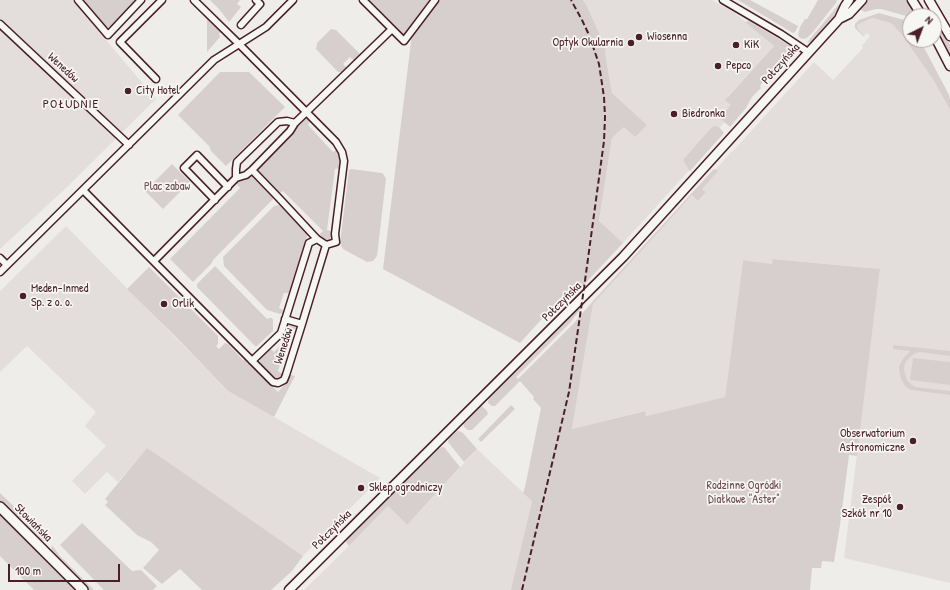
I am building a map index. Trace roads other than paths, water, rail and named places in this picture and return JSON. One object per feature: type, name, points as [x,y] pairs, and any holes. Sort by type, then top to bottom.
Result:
[{"type":"main road","name":"Słowiańska","points":[[0,507],[83,590]]},
{"type":"street","points":[[78,0],[108,35],[141,0]]},
{"type":"street","points":[[156,79],[120,42],[162,0]]},
{"type":"street","name":"Wenedów","points":[[83,190],[273,382],[278,383],[284,380],[326,245],[336,242],[335,234],[344,161],[342,152],[336,142],[307,112],[194,0]]},
{"type":"street","points":[[0,272],[214,60],[266,27],[293,0]]},
{"type":"street","points":[[363,0],[404,41],[435,0]]},
{"type":"street","points":[[724,0],[808,52]]},
{"type":"street","name":"Połczyńska","points":[[289,590],[623,257],[839,19],[849,0]]},
{"type":"street","name":"Połczyńska","points":[[839,19],[849,14],[862,0]]},
{"type":"street","points":[[928,0],[950,36]]},
{"type":"street","points":[[241,26],[260,1]]},
{"type":"street","name":"Wenedów","points":[[0,24],[129,145]]},
{"type":"street","points":[[154,261],[236,178],[246,175],[252,170],[290,131],[295,122],[392,29]]},
{"type":"street","points":[[941,48],[950,66]]},
{"type":"street","points":[[236,178],[238,162],[278,122],[295,122]]},
{"type":"street","points":[[215,200],[184,168],[197,155],[228,187]]},
{"type":"street","points":[[252,170],[317,239],[326,245]]},
{"type":"street","name":"Wenedów","points":[[252,361],[281,333],[309,243],[317,239]]},
{"type":"street","points":[[0,258],[7,266]]},
{"type":"street","name":"Wenedów","points":[[285,319],[302,324]]},
{"type":"railway","points":[[522,590],[569,392],[604,141],[604,97],[599,64],[589,35],[571,0]]},
{"type":"place","name":"Wiosenna","points":[[639,37]]},
{"type":"place","name":"Optyk Okularnia","points":[[631,43]]},
{"type":"place","name":"KiK","points":[[736,45]]},
{"type":"place","name":"Pepco","points":[[718,66]]},
{"type":"place","name":"City Hotel","points":[[128,91]]},
{"type":"place","name":"Biedronka","points":[[674,114]]},
{"type":"place","name":"Meden-Inmed Sp. z o. o.","points":[[23,296]]},
{"type":"place","name":"Orlik","points":[[164,304]]},
{"type":"place","name":"Obserwatorium Astronomiczne","points":[[913,441]]},
{"type":"place","name":"Sklep ogrodniczy","points":[[361,488]]},
{"type":"place","name":"Zespół Szkół nr 10","points":[[900,507]]},
{"type":"district","name":"POŁUDNIE","points":[[71,105]]},
{"type":"park label","name":"Plac zabaw","points":[[167,187]]},
{"type":"park label","name":"Rodzinne Ogródki Diałkowe \"Aster\"","points":[[744,493]]}]
